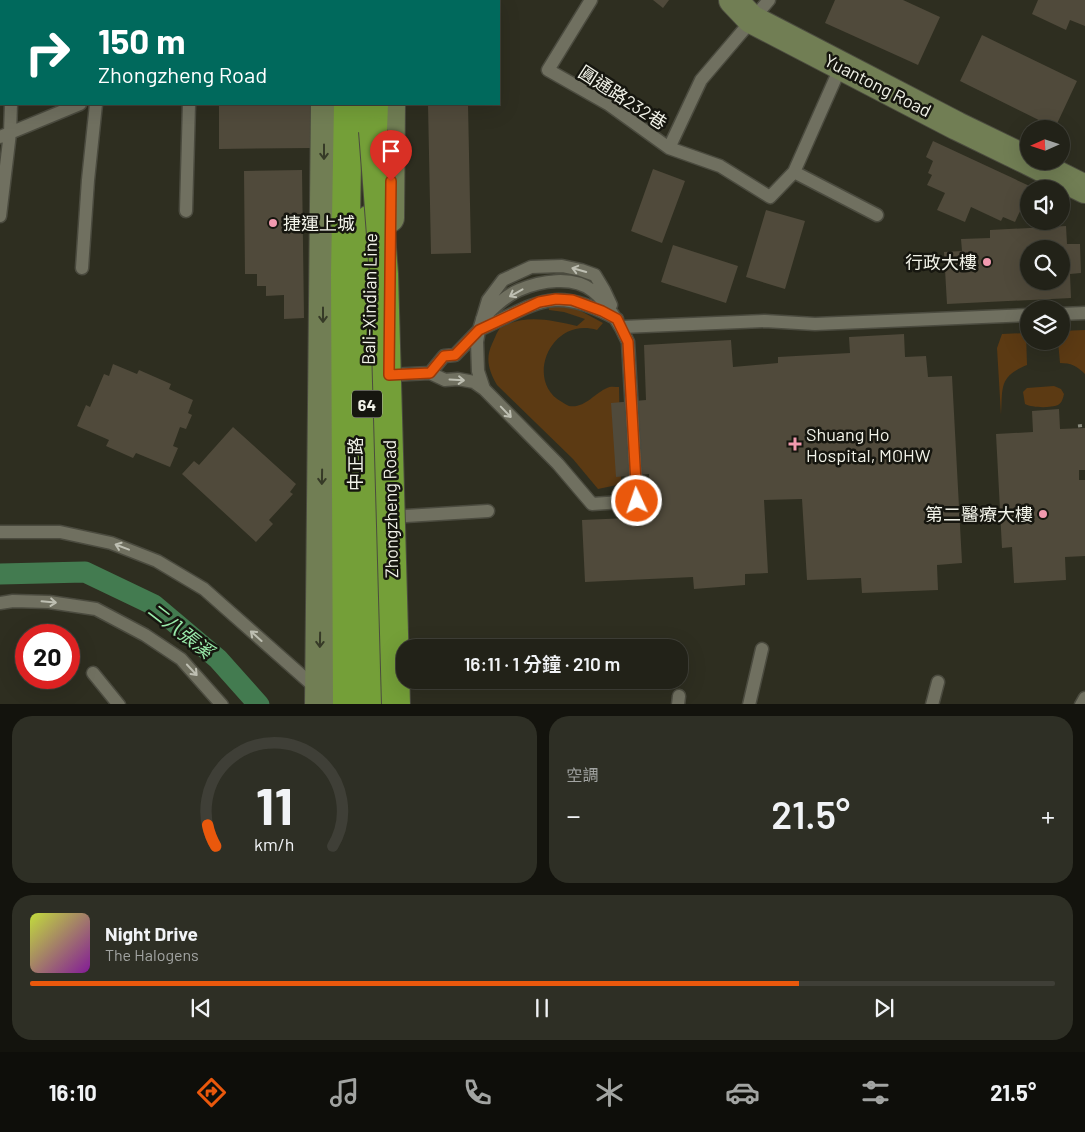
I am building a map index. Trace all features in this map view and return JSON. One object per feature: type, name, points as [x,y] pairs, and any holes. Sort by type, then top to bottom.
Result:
[{"type":"highway","name":"Bali-Xindian Line","points":[[348,105],[345,275],[357,704]]},
{"type":"highway","name":"Bali-Xindian Line","points":[[357,704],[374,105]]},
{"type":"highway","points":[[373,131],[384,274],[394,704]]},
{"type":"main road","name":"Yuantong Road","points":[[733,0],[760,10],[841,66],[1020,156]]},
{"type":"main road","points":[[319,698],[324,105]]},
{"type":"main road","name":"中正路","points":[[357,704],[356,306],[360,105]]},
{"type":"main road","name":"Zhongzheng Road","points":[[391,105],[389,517],[394,704]]},
{"type":"main road","name":"Yuantong Road","points":[[1048,170],[1085,188]]},
{"type":"lane","name":"圓通路232巷","points":[[591,0],[548,70],[608,104],[669,148],[701,80],[760,10]]},
{"type":"lane","points":[[669,148],[720,166],[770,197],[794,172],[841,66]]},
{"type":"lane","points":[[0,216],[5,135],[11,105]]},
{"type":"lane","points":[[5,135],[78,105]]},
{"type":"lane","points":[[82,268],[96,105]]},
{"type":"lane","points":[[186,211],[189,105]]},
{"type":"lane","points":[[794,172],[877,215]]},
{"type":"lane","points":[[389,375],[430,373],[445,380],[458,379],[474,382],[484,388],[558,464],[592,504],[637,501],[628,342],[595,275],[562,266],[546,265],[531,267],[503,280],[488,300],[480,324],[477,342],[478,371],[484,388]]},
{"type":"lane","points":[[430,373],[444,356],[455,355],[492,309],[517,291],[550,281],[574,282],[593,290],[619,323]]},
{"type":"lane","points":[[480,324],[539,302],[556,299],[572,300],[602,311],[619,323],[765,321],[815,324],[1020,315]]},
{"type":"lane","points":[[1070,314],[1085,313]]},
{"type":"lane","points":[[389,517],[488,511]]},
{"type":"lane","points":[[0,532],[60,532],[111,543],[157,561],[204,589],[319,698]]},
{"type":"lane","points":[[0,603],[13,601],[49,602],[96,609],[145,635],[181,659],[222,704]]},
{"type":"lane","points":[[749,704],[762,649]]},
{"type":"lane","points":[[93,673],[119,704]]},
{"type":"lane","points":[[932,704],[938,682]]},
{"type":"lane","points":[[1081,704],[1085,698]]},
{"type":"path","points":[[1078,426],[1085,426]]},
{"type":"shaded area","points":[[548,304],[577,309],[603,323],[597,330],[580,328],[566,333],[555,341],[548,353],[544,367],[545,380],[551,393],[569,406],[580,405],[608,387],[619,387],[621,480],[617,485],[598,489],[573,459],[497,385],[492,375],[488,360],[490,349],[501,327],[517,321],[534,319],[577,326],[585,319],[564,312],[549,310]]},
{"type":"shaded area","points":[[1085,330],[1085,374],[1074,366],[1060,363],[1059,350],[1070,350],[1070,331]]},
{"type":"shaded area","points":[[1020,333],[1020,350],[1027,350],[1027,365],[1011,374],[1004,384],[1001,415],[997,348],[1002,334]]},
{"type":"shaded area","points":[[1054,386],[1061,389],[1064,394],[1058,405],[1042,407],[1025,404],[1023,392],[1027,388]]},
{"type":"building","points":[[653,0],[669,0],[663,8]]},
{"type":"building","points":[[835,0],[903,0],[940,17],[918,65],[825,23]]},
{"type":"building","points":[[1038,0],[1085,0],[1085,26],[1070,20],[1066,30],[1032,14]]},
{"type":"building","points":[[982,35],[1077,81],[1059,120],[1039,120],[960,81]]},
{"type":"building","points":[[219,105],[311,105],[311,148],[219,149]]},
{"type":"building","points":[[428,105],[468,105],[471,253],[431,254]]},
{"type":"building","points":[[933,141],[1020,182],[1020,211],[1015,222],[1003,217],[1001,221],[971,207],[965,222],[937,210],[945,193],[927,185],[932,175],[928,173],[933,161],[926,157]]},
{"type":"building","points":[[653,169],[685,181],[662,243],[631,231]]},
{"type":"building","name":"捷運上城","points":[[302,170],[304,318],[284,319],[284,295],[266,296],[266,286],[257,286],[257,274],[245,274],[244,171]]},
{"type":"building","points":[[766,210],[805,221],[785,289],[746,277]]},
{"type":"building","name":"行政大樓","points":[[1020,228],[1020,230],[1066,230],[1067,240],[1020,240],[1020,290],[1070,290],[1070,274],[1071,298],[947,304],[944,252],[962,251],[961,239],[990,238],[990,230]]},
{"type":"building","name":"行政大樓","points":[[1070,244],[1080,244],[1081,273],[1070,274]]},
{"type":"building","points":[[673,245],[738,266],[726,303],[661,282]]},
{"type":"building","points":[[904,334],[905,357],[926,356],[928,377],[952,376],[962,563],[937,565],[938,590],[862,593],[861,578],[807,580],[802,499],[764,500],[768,573],[745,574],[745,585],[694,589],[693,577],[585,582],[582,520],[652,517],[649,474],[616,477],[611,403],[646,400],[644,345],[731,340],[733,367],[778,363],[778,357],[850,353],[849,337]]},
{"type":"building","points":[[113,364],[137,374],[139,370],[171,384],[169,389],[193,400],[188,413],[192,415],[186,429],[180,427],[173,446],[178,448],[170,467],[136,453],[133,458],[106,446],[109,440],[77,426],[86,405],[90,407],[104,374],[109,376]]},
{"type":"building","name":"第二醫療大樓","points":[[1059,409],[1060,429],[1085,428],[1085,470],[1079,470],[1079,480],[1085,480],[1085,556],[1065,557],[1066,580],[1014,583],[1012,547],[1002,548],[996,434],[1033,432],[1032,411]]},
{"type":"building","points":[[233,427],[296,484],[290,492],[293,494],[269,520],[273,524],[256,542],[182,474],[194,461],[199,465]]},
{"type":"waterway","name":"二八張溪","points":[[0,574],[85,572],[154,605],[218,659],[258,704]]},
{"type":"place","name":"捷運上城","points":[[273,223]]},
{"type":"place","name":"行政大樓","points":[[987,262]]},
{"type":"place","name":"Shuang Ho Hospital, MOHW","points":[[795,444]]},
{"type":"place","name":"第二醫療大樓","points":[[1043,514]]},
{"type":"route","points":[[391,181],[389,375],[430,373],[444,356],[455,355],[479,330],[539,302],[556,299],[572,300],[602,311],[617,319],[628,342],[637,501]]}]
